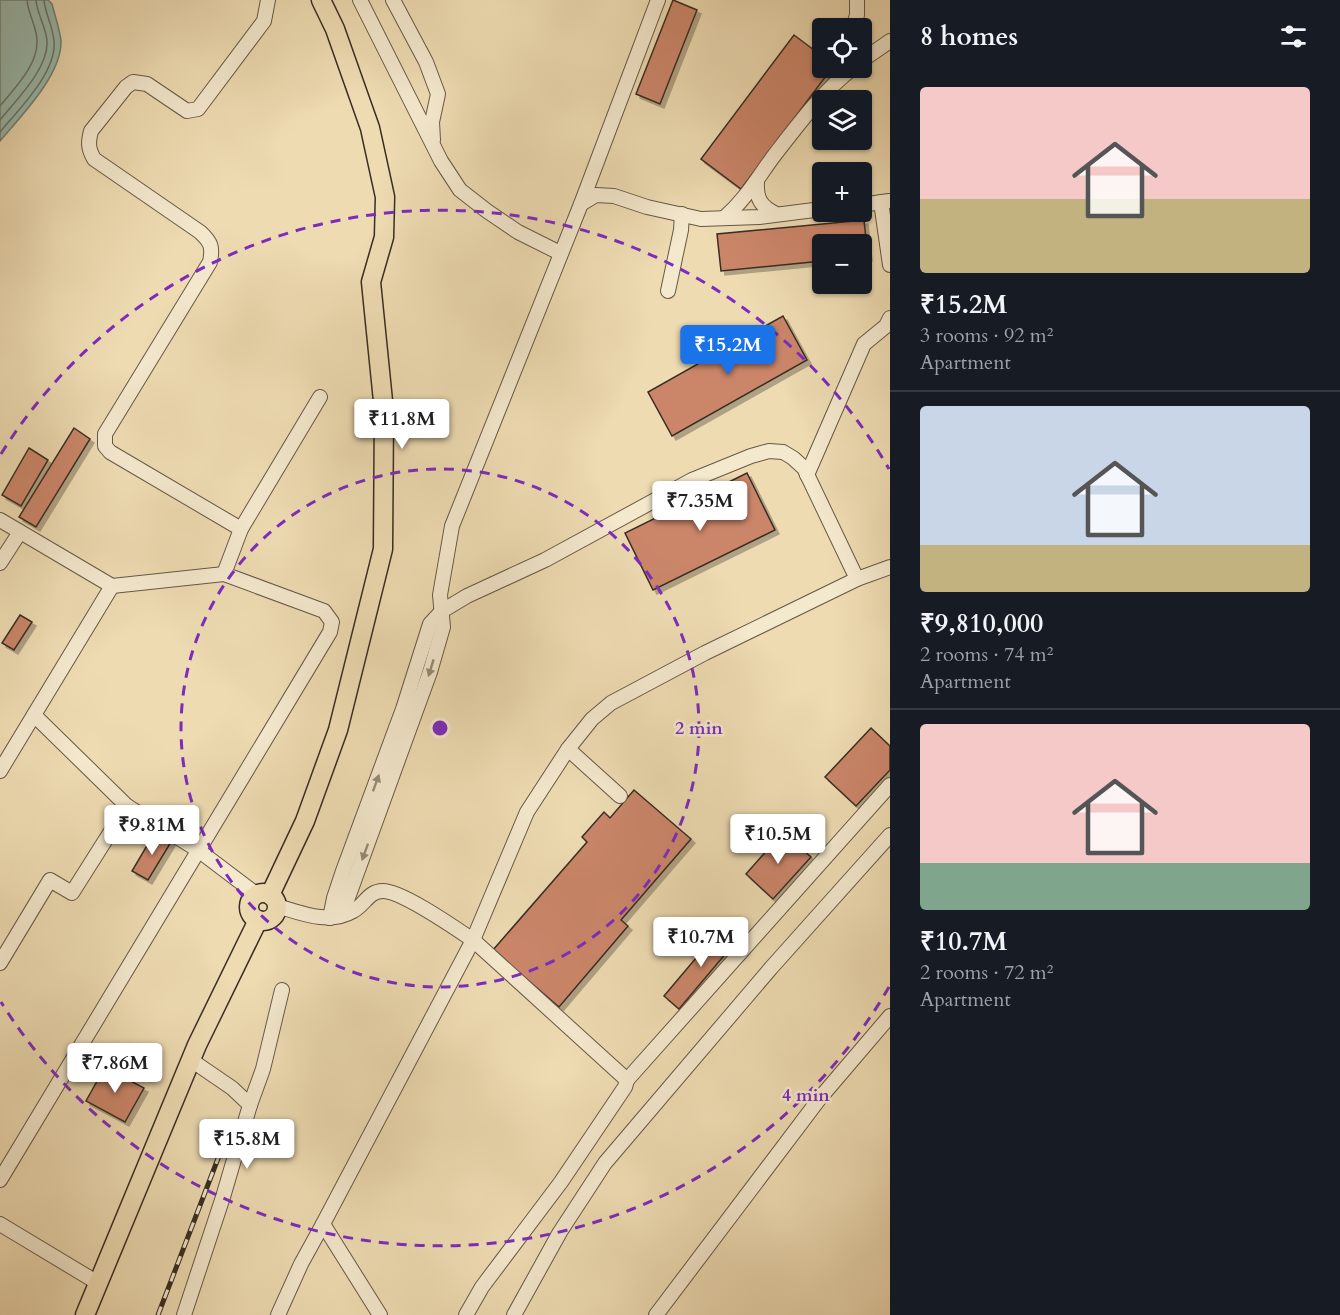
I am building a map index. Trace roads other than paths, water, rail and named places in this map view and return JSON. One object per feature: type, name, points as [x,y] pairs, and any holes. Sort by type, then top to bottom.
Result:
[{"type":"main road","points":[[85,1315],[191,1060],[258,920],[271,918],[275,914],[268,898],[304,821],[338,730],[383,549],[384,411],[371,282],[384,237],[385,197],[370,128],[335,29],[321,0]]},
{"type":"street","points":[[241,529],[110,452],[105,446],[105,434],[210,262],[213,249],[200,232],[94,159],[88,148],[88,140],[92,131],[126,87],[133,82],[147,84],[187,111],[198,109],[264,21],[268,0]]},
{"type":"street","points":[[393,0],[426,62],[438,94],[432,122],[433,145]]},
{"type":"street","points":[[442,611],[440,595],[452,526],[581,204],[658,0]]},
{"type":"street","points":[[856,18],[857,0]]},
{"type":"street","points":[[365,2],[433,145],[460,190],[518,231],[560,253]]},
{"type":"street","points":[[872,53],[890,41]]},
{"type":"street","points":[[837,82],[838,78]]},
{"type":"street","points":[[724,218],[748,195],[802,121],[842,78]]},
{"type":"street","points":[[757,180],[756,193],[759,201],[766,209],[777,214]]},
{"type":"street","points":[[581,204],[596,195],[614,196],[701,219],[751,218],[812,210]]},
{"type":"street","points":[[885,202],[890,265]]},
{"type":"street","points":[[668,291],[681,230],[682,214]]},
{"type":"street","points":[[807,475],[864,344],[886,326],[890,318]]},
{"type":"street","points":[[224,574],[241,529],[320,397]]},
{"type":"street","points":[[330,918],[340,880],[403,709],[429,624],[442,611],[467,596],[545,560],[692,480],[769,451],[783,452],[804,468],[857,579]]},
{"type":"street","points":[[0,520],[112,586],[224,574],[324,611],[332,622],[330,632],[0,1180]]},
{"type":"street","points":[[0,563],[20,532]]},
{"type":"street","points":[[278,1315],[301,1264],[473,940],[527,812],[568,749],[592,719],[611,704],[705,653],[857,579],[890,567]]},
{"type":"street","points":[[0,771],[112,586]]},
{"type":"street","points":[[34,715],[127,806],[198,850],[268,898],[313,916],[330,918],[354,911],[371,894],[384,891],[396,894],[473,940],[627,1080]]},
{"type":"street","points":[[568,749],[620,796]]},
{"type":"street","points":[[466,1315],[482,1287],[561,1182],[625,1087],[627,1080],[890,784]]},
{"type":"street","points":[[0,963],[50,880],[72,893],[127,806]]},
{"type":"street","points":[[514,1315],[560,1232],[605,1163],[771,968],[890,835]]},
{"type":"street","points":[[184,1315],[223,1197],[249,1100],[263,1069],[282,990]]},
{"type":"street","points":[[656,1315],[820,1098],[890,1016]]},
{"type":"street","points":[[191,1060],[249,1100]]},
{"type":"street","points":[[0,1224],[98,1283]]},
{"type":"street","points":[[323,1224],[380,1315]]},
{"type":"water","points":[[0,0],[48,0],[52,4],[61,41],[55,68],[38,95],[0,141]]},
{"type":"railway","points":[[158,1315],[232,1122]]}]
